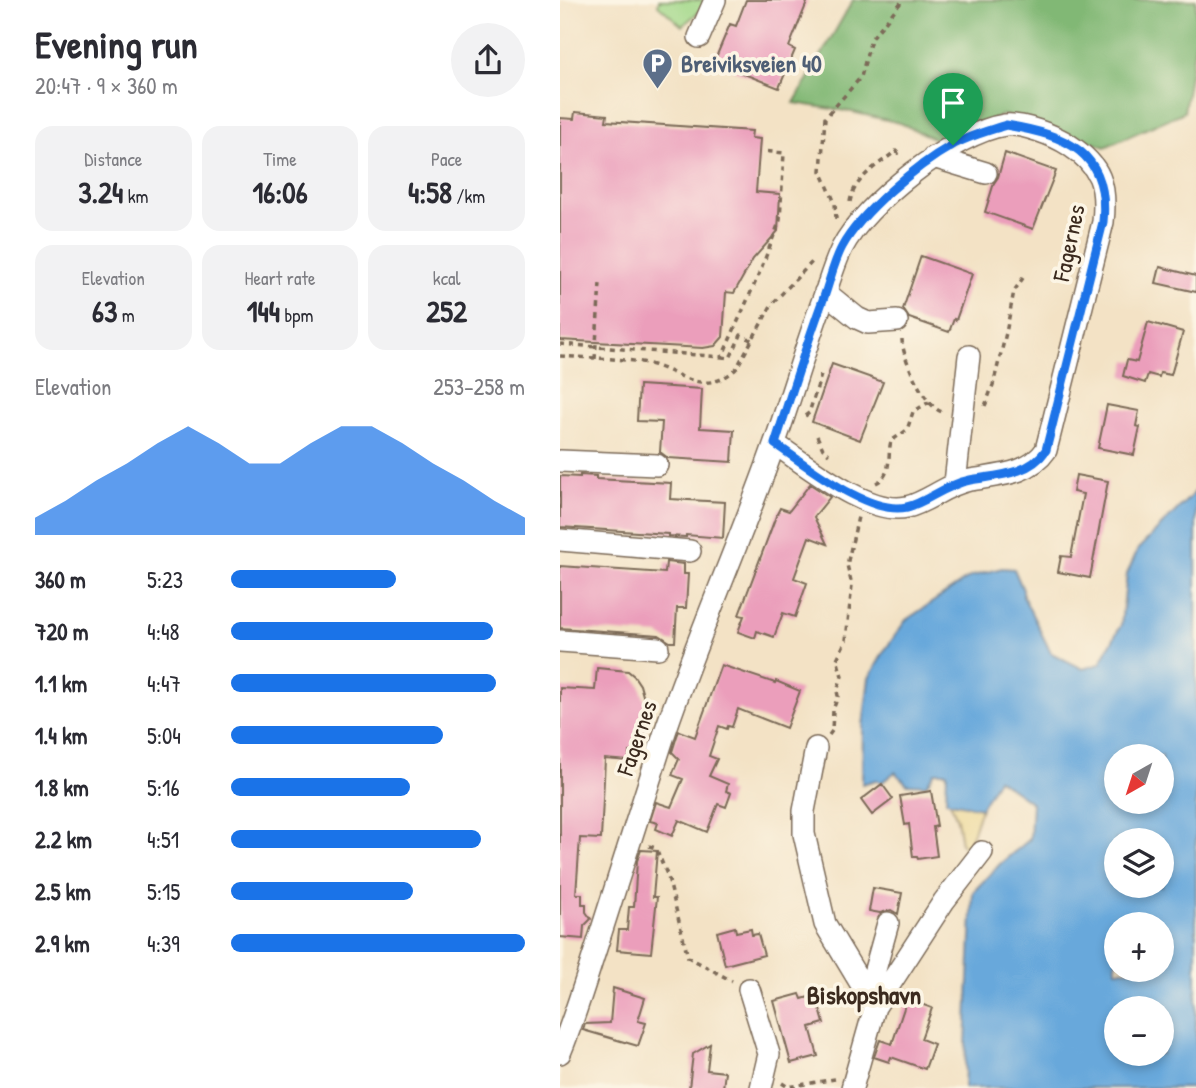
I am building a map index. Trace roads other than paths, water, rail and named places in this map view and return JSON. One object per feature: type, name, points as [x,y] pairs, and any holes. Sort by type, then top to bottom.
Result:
[{"type":"street","points":[[699,37],[715,0]]},
{"type":"street","name":"Fagernes","points":[[560,1052],[580,996],[657,729],[775,444],[842,247],[843,225],[933,157],[953,145],[1006,125],[1058,138],[1082,154],[1097,169],[1105,202],[1103,222],[1046,450],[1038,462],[1009,473],[955,483],[907,507],[883,508],[866,492],[775,444]]},
{"type":"street","points":[[933,157],[986,173]]},
{"type":"street","points":[[825,292],[857,318],[868,323],[897,321]]},
{"type":"street","points":[[955,483],[969,356]]},
{"type":"street","points":[[560,461],[657,465]]},
{"type":"street","points":[[560,540],[690,551]]},
{"type":"street","points":[[560,641],[658,648]]},
{"type":"street","points":[[816,748],[804,811],[803,834],[825,924],[872,1001]]},
{"type":"street","points":[[872,1001],[982,852]]},
{"type":"street","points":[[854,1082],[888,923]]},
{"type":"street","points":[[749,989],[769,1054],[763,1081]]},
{"type":"water","points":[[1196,491],[1196,1088],[964,1088],[973,892],[1001,863],[1030,839],[1032,803],[998,779],[981,808],[946,801],[947,772],[935,772],[926,785],[907,784],[895,772],[881,783],[876,780],[862,784],[863,726],[869,678],[906,620],[970,577],[1002,568],[1014,569],[1023,596],[1051,653],[1083,669],[1100,664],[1121,625],[1127,574],[1138,549]]},
{"type":"place","name":"Breiviksveien 40","points":[[658,91]]},
{"type":"district","name":"Biskopshavn","points":[[864,995]]}]
